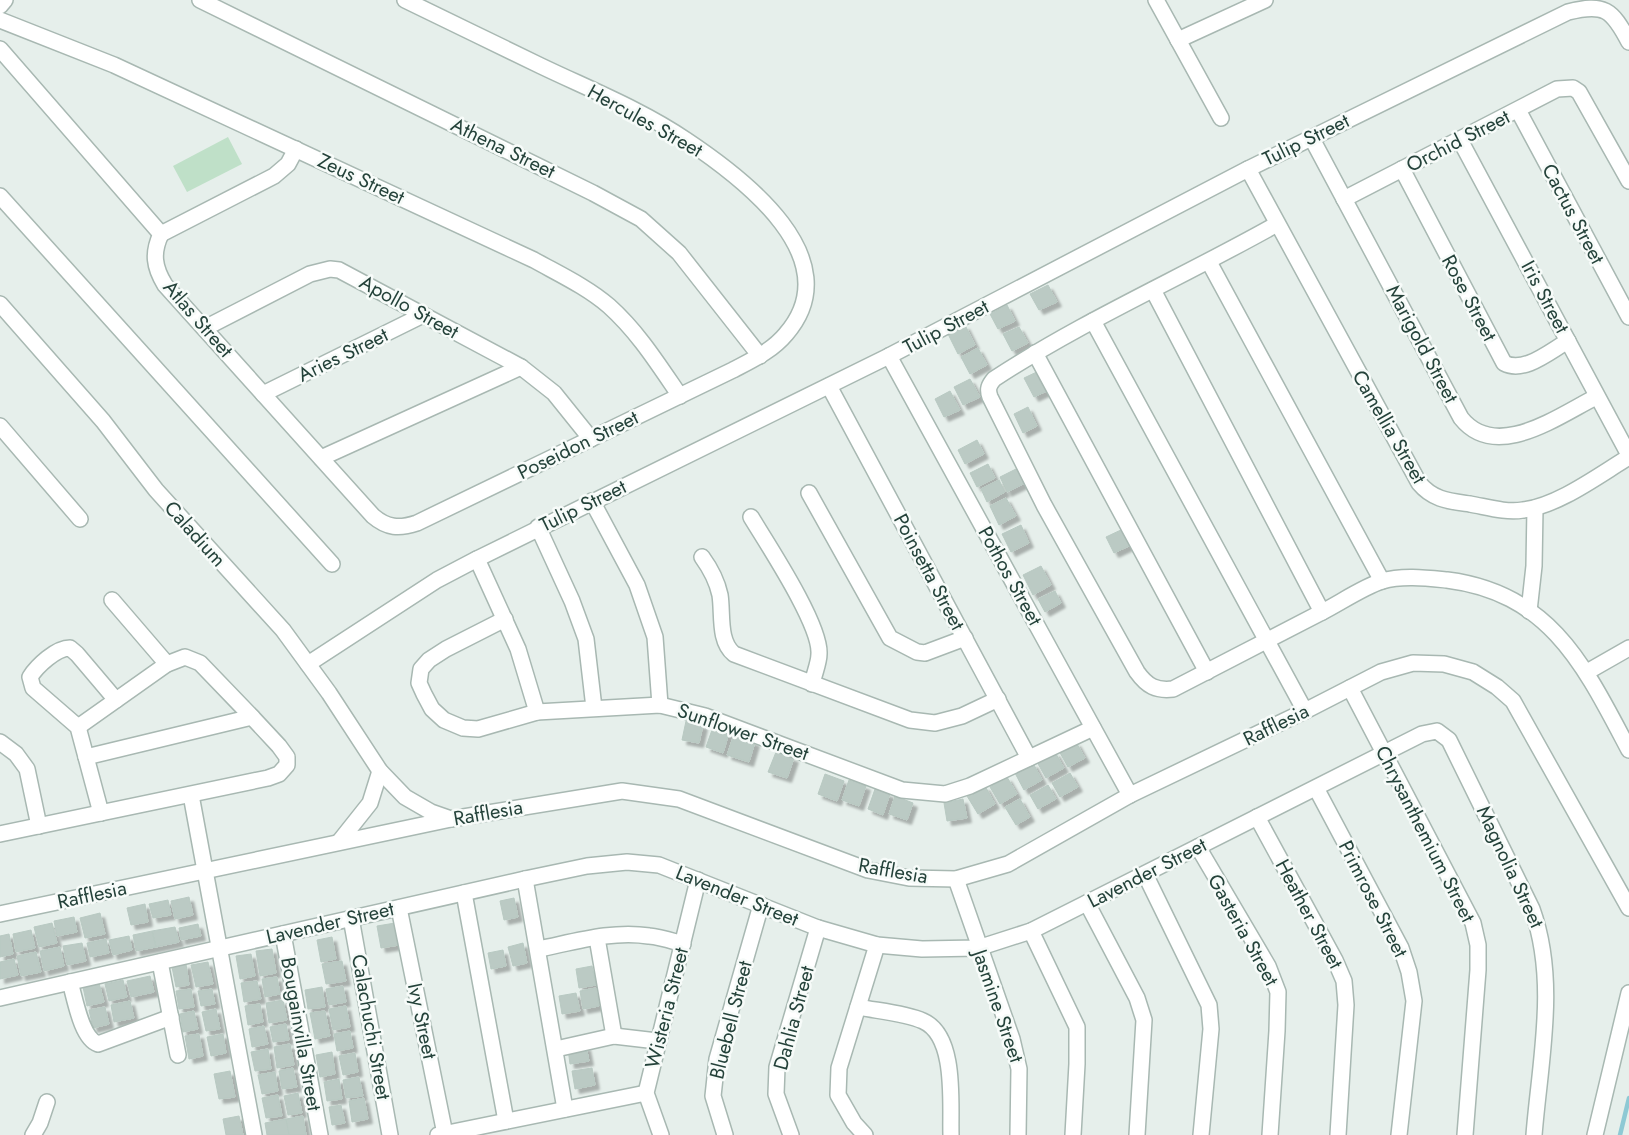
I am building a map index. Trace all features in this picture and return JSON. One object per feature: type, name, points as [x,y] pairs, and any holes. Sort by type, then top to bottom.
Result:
[{"type":"street","points":[[0,6],[5,0]]},
{"type":"street","name":"Athena Street","points":[[200,0],[593,193],[641,219],[680,253],[760,356]]},
{"type":"street","name":"Hercules Street","points":[[405,0],[641,114],[685,139],[725,169],[763,203],[794,240],[802,255],[807,273],[807,286],[803,305],[795,322],[786,335],[760,356]]},
{"type":"street","points":[[1156,0],[1221,118]]},
{"type":"street","points":[[1178,40],[1265,0]]},
{"type":"street","name":"Tulip Street","points":[[308,664],[429,585],[538,527],[889,356],[1248,168],[1568,12],[1593,6],[1607,11],[1619,24],[1629,42]]},
{"type":"street","name":"Zeus Street","points":[[0,20],[114,66],[534,260],[579,285],[608,305],[632,328],[680,396]]},
{"type":"street","points":[[0,48],[160,234],[274,176],[288,164],[296,150]]},
{"type":"street","name":"Orchid Street","points":[[1344,198],[1557,89],[1573,88],[1579,92],[1589,107],[1629,181]]},
{"type":"street","name":"Cactus Street","points":[[1518,110],[1629,317]]},
{"type":"street","name":"Marigold Street","points":[[1311,137],[1461,418],[1470,430],[1496,438],[1511,436],[1532,430],[1596,397]]},
{"type":"street","name":"Iris Street","points":[[1460,140],[1629,456]]},
{"type":"street","name":"Camellia Street","points":[[1248,168],[1419,483],[1428,493],[1438,499],[1512,510],[1536,508],[1553,501],[1629,456]]},
{"type":"street","name":"Rose Street","points":[[1402,169],[1504,363],[1512,367],[1523,366],[1568,341]]},
{"type":"street","points":[[0,196],[332,564]]},
{"type":"street","points":[[1277,224],[1209,262],[1035,353],[994,379],[988,390],[1044,505],[1145,682],[1154,688],[1173,689],[1382,581],[1423,578],[1465,583],[1505,597],[1541,618],[1568,645],[1587,672],[1629,750]]},
{"type":"street","name":"Atlas Street","points":[[160,234],[155,246],[154,256],[155,266],[160,276],[373,516],[380,522],[393,528]]},
{"type":"street","points":[[1209,262],[1382,581]]},
{"type":"street","name":"Apollo Street","points":[[205,328],[310,274],[330,269],[350,275],[521,367],[554,393],[591,439]]},
{"type":"street","points":[[1153,290],[1322,612]]},
{"type":"street","name":"Caladium","points":[[0,304],[103,421],[156,490],[263,606],[308,664],[380,771],[405,797],[431,812],[452,819]]},
{"type":"street","name":"Aries Street","points":[[264,394],[423,315]]},
{"type":"street","points":[[1093,321],[1306,711]]},
{"type":"street","points":[[1035,353],[1207,672]]},
{"type":"street","name":"Poseidon Street","points":[[393,528],[417,523],[760,356]]},
{"type":"street","name":"Pothos Street","points":[[889,356],[1130,795]]},
{"type":"street","points":[[321,458],[521,367]]},
{"type":"street","name":"Poinsetta Street","points":[[829,386],[1030,758]]},
{"type":"street","points":[[0,426],[80,519]]},
{"type":"street","points":[[809,493],[890,638],[917,652],[925,652],[965,638]]},
{"type":"street","points":[[592,501],[640,593],[655,637],[660,705]]},
{"type":"street","points":[[1529,611],[1534,566],[1536,508]]},
{"type":"street","points":[[751,516],[808,615],[817,637],[819,654],[812,684]]},
{"type":"street","points":[[538,527],[572,601],[586,639],[594,708]]},
{"type":"street","points":[[702,557],[712,572],[720,593],[724,638],[729,650],[734,654],[910,720],[935,723],[962,716],[998,699]]},
{"type":"street","points":[[477,559],[518,649],[537,712]]},
{"type":"street","points":[[112,600],[167,664]]},
{"type":"street","name":"Sunflower Street","points":[[505,620],[429,660],[421,669],[419,683],[432,709],[444,720],[462,728],[478,729],[537,712],[660,705],[705,716],[902,790],[945,794],[970,786],[1093,728]]},
{"type":"street","points":[[1587,672],[1629,648]]},
{"type":"street","points":[[101,813],[78,727],[38,693],[30,683],[34,671],[61,650],[73,650],[116,700]]},
{"type":"street","points":[[0,834],[268,778],[284,770],[287,765],[287,757],[280,746],[200,663],[185,657],[167,664],[78,727]]},
{"type":"street","name":"Rafflesia","points":[[0,914],[452,819],[622,791],[679,799],[868,870],[908,878],[956,880],[1008,864],[1130,795],[1306,711],[1381,672],[1413,663],[1444,664],[1473,672],[1497,687],[1513,701],[1627,900]]},
{"type":"street","name":"Chrysanthemium Street","points":[[1350,688],[1473,923],[1478,945],[1478,970],[1465,1135]]},
{"type":"street","points":[[86,757],[252,717]]},
{"type":"street","name":"Lavender Street","points":[[0,998],[525,879],[587,866],[627,862],[659,865],[818,928],[877,945],[922,949],[978,948],[1031,931],[1384,753],[1429,731],[1437,731]]},
{"type":"street","name":"Magnolia Street","points":[[1437,731],[1449,740],[1532,909],[1542,936],[1546,1009],[1534,1135]]},
{"type":"street","points":[[0,742],[16,754],[27,769],[39,826]]},
{"type":"street","points":[[339,842],[370,803],[380,771]]},
{"type":"street","name":"Primrose Street","points":[[1316,788],[1401,948],[1409,972],[1414,1001],[1399,1135]]},
{"type":"street","points":[[191,795],[254,1135]]},
{"type":"street","name":"Heather Street","points":[[1257,817],[1335,960],[1344,981],[1346,1005],[1338,1135]]},
{"type":"street","name":"Gasteria Street","points":[[1198,847],[1268,966],[1278,992],[1270,1135]]},
{"type":"street","points":[[1145,874],[1209,1005],[1211,1029],[1201,1135]]},
{"type":"street","points":[[525,879],[539,950],[565,1109]]},
{"type":"street","name":"Wisteria Street","points":[[660,1135],[646,1093],[657,1041],[698,880]]},
{"type":"street","name":"Jasmine Street","points":[[956,880],[978,948],[1012,1039],[1020,1069],[1018,1135]]},
{"type":"street","points":[[464,893],[506,1121]]},
{"type":"street","points":[[1086,903],[1137,998],[1144,1020],[1137,1135]]},
{"type":"street","name":"Bluebell Street","points":[[725,1135],[713,1096],[717,1060],[761,906]]},
{"type":"street","name":"Ivy Street","points":[[399,908],[442,1134]]},
{"type":"street","name":"Calachuchi Street","points":[[351,918],[390,1135]]},
{"type":"street","name":"Dahlia Street","points":[[791,1135],[776,1094],[777,1067],[818,928]]},
{"type":"street","points":[[1031,931],[1076,1028],[1077,1064],[1073,1135]]},
{"type":"street","name":"Bougainvilla Street","points":[[283,934],[320,1135]]},
{"type":"street","points":[[539,950],[597,938],[650,936],[683,944]]},
{"type":"street","points":[[597,938],[614,1036]]},
{"type":"street","points":[[865,1135],[854,1123],[838,1095],[839,1068],[877,945]]},
{"type":"street","points":[[160,962],[178,1055]]},
{"type":"street","points":[[70,982],[86,1032],[93,1042],[98,1044],[171,1016]]},
{"type":"street","points":[[1595,1135],[1629,992]]},
{"type":"street","points":[[858,1007],[923,1021],[936,1031],[946,1046],[950,1077],[951,1135]]},
{"type":"street","points":[[556,1049],[614,1036],[657,1041]]},
{"type":"street","points":[[442,1134],[646,1093]]},
{"type":"street","points":[[33,1135],[40,1123],[47,1102]]},
{"type":"green space","points":[[228,137],[242,164],[187,192],[173,166]]},
{"type":"building","points":[[1048,285],[1057,302],[1039,310],[1030,294]]},
{"type":"building","points":[[1007,305],[1015,321],[998,329],[990,314]]},
{"type":"building","points":[[965,325],[975,345],[958,354],[948,334]]},
{"type":"building","points":[[1019,327],[1028,343],[1012,351],[1003,334]]},
{"type":"building","points":[[978,348],[987,365],[970,374],[961,357]]},
{"type":"building","points":[[1041,370],[1051,389],[1034,397],[1024,378]]},
{"type":"building","points":[[970,379],[980,397],[963,405],[954,387]]},
{"type":"building","points":[[950,391],[960,410],[944,417],[935,399]]},
{"type":"building","points":[[1028,407],[1037,426],[1023,433],[1014,414]]},
{"type":"building","points":[[977,440],[984,454],[965,464],[958,450]]},
{"type":"building","points":[[988,464],[995,478],[977,487],[970,473]]},
{"type":"building","points":[[1018,468],[1025,483],[1007,492],[1000,477]]},
{"type":"building","points":[[999,480],[1005,492],[987,502],[981,489]]},
{"type":"building","points":[[1006,498],[1016,516],[999,525],[990,506]]},
{"type":"building","points":[[1021,525],[1029,543],[1011,552],[1002,534]]},
{"type":"building","points":[[1123,529],[1131,545],[1114,553],[1106,537]]},
{"type":"building","points":[[1041,566],[1051,585],[1033,595],[1023,575]]},
{"type":"building","points":[[1055,591],[1061,603],[1045,612],[1038,599]]},
{"type":"building","points":[[686,721],[703,725],[699,743],[682,740]]},
{"type":"building","points":[[713,727],[729,733],[723,753],[706,747]]},
{"type":"building","points":[[734,735],[755,742],[749,762],[727,755]]},
{"type":"building","points":[[1076,742],[1085,758],[1068,767],[1059,751]]},
{"type":"building","points":[[776,752],[794,758],[787,778],[768,772]]},
{"type":"building","points":[[1055,752],[1064,768],[1046,778],[1037,762]]},
{"type":"building","points":[[1033,763],[1042,780],[1024,790],[1015,773]]},
{"type":"building","points":[[1070,773],[1078,787],[1060,797],[1052,783]]},
{"type":"building","points":[[825,774],[844,781],[837,801],[818,794]]},
{"type":"building","points":[[1007,777],[1017,794],[1000,804],[990,787]]},
{"type":"building","points":[[849,780],[866,786],[859,806],[842,800]]},
{"type":"building","points":[[1048,785],[1056,799],[1038,809],[1030,795]]},
{"type":"building","points":[[985,786],[995,804],[978,814],[967,796]]},
{"type":"building","points":[[875,789],[890,794],[883,815],[868,809]]},
{"type":"building","points":[[895,796],[913,803],[907,820],[889,814]]},
{"type":"building","points":[[963,799],[967,818],[947,821],[944,803]]},
{"type":"building","points":[[1020,799],[1030,817],[1016,825],[1005,807]]},
{"type":"building","points":[[189,897],[193,915],[175,919],[171,901]]},
{"type":"building","points":[[514,898],[518,917],[504,920],[500,901]]},
{"type":"building","points":[[168,900],[171,915],[153,918],[149,904]]},
{"type":"building","points":[[145,904],[148,922],[131,925],[127,908]]},
{"type":"building","points":[[100,913],[105,934],[85,938],[80,918]]},
{"type":"building","points":[[74,917],[77,932],[57,936],[54,921]]},
{"type":"building","points":[[52,923],[57,943],[39,947],[34,927]]},
{"type":"building","points":[[395,923],[399,945],[381,948],[377,926]]},
{"type":"building","points":[[198,924],[201,936],[181,940],[179,928]]},
{"type":"building","points":[[175,927],[179,942],[156,947],[152,931]]},
{"type":"building","points":[[31,930],[35,948],[16,952],[13,934]]},
{"type":"building","points":[[152,931],[156,947],[136,951],[133,935]]},
{"type":"building","points":[[9,934],[13,954],[0,957],[0,936]]},
{"type":"building","points":[[129,936],[132,950],[113,955],[109,940]]},
{"type":"building","points":[[332,937],[336,959],[321,962],[317,940]]},
{"type":"building","points":[[106,939],[109,953],[90,957],[87,943]]},
{"type":"building","points":[[82,943],[86,961],[67,965],[63,946]]},
{"type":"building","points":[[523,943],[527,963],[513,966],[508,947]]},
{"type":"building","points":[[60,947],[64,966],[44,971],[40,951]]},
{"type":"building","points":[[272,949],[276,973],[260,976],[256,951]]},
{"type":"building","points":[[503,950],[506,966],[491,969],[488,953]]},
{"type":"building","points":[[36,952],[41,972],[21,976],[17,956]]},
{"type":"building","points":[[251,954],[255,976],[240,979],[236,956]]},
{"type":"building","points":[[14,959],[18,975],[0,979],[0,962]]},
{"type":"building","points":[[342,961],[346,981],[326,984],[322,964]]},
{"type":"building","points":[[208,962],[213,984],[196,987],[191,965]]},
{"type":"building","points":[[186,964],[189,985],[176,987],[172,967]]},
{"type":"building","points":[[592,966],[596,985],[579,988],[576,969]]},
{"type":"building","points":[[150,976],[154,992],[131,997],[127,981]]},
{"type":"building","points":[[277,977],[280,994],[265,997],[262,979]]},
{"type":"building","points":[[123,980],[127,997],[109,1001],[105,984]]},
{"type":"building","points":[[257,981],[261,999],[244,1002],[241,983]]},
{"type":"building","points":[[99,983],[104,1002],[87,1006],[83,987]]},
{"type":"building","points":[[343,986],[346,1002],[329,1005],[326,989]]},
{"type":"building","points":[[322,987],[325,1007],[308,1009],[305,990]]},
{"type":"building","points":[[596,988],[599,1006],[583,1009],[580,991]]},
{"type":"building","points":[[191,989],[194,1007],[179,1009],[176,991]]},
{"type":"building","points":[[212,989],[215,1004],[201,1006],[198,991]]},
{"type":"building","points":[[576,993],[580,1011],[562,1014],[559,996]]},
{"type":"building","points":[[283,1000],[287,1020],[269,1023],[266,1003]]},
{"type":"building","points":[[130,1001],[134,1018],[114,1022],[111,1005]]},
{"type":"building","points":[[260,1004],[263,1022],[248,1025],[245,1006]]},
{"type":"building","points":[[346,1006],[350,1027],[333,1030],[329,1009]]},
{"type":"building","points":[[105,1007],[109,1024],[93,1028],[89,1010]]},
{"type":"building","points":[[216,1009],[220,1029],[206,1031],[202,1012]]},
{"type":"building","points":[[194,1011],[198,1029],[183,1032],[180,1014]]},
{"type":"building","points":[[325,1011],[330,1036],[315,1039],[310,1013]]},
{"type":"building","points":[[286,1024],[289,1040],[273,1042],[270,1027]]},
{"type":"building","points":[[264,1026],[268,1044],[252,1047],[249,1029]]},
{"type":"building","points":[[350,1031],[353,1048],[337,1051],[334,1034]]},
{"type":"building","points":[[199,1034],[203,1056],[189,1059],[185,1036]]},
{"type":"building","points":[[223,1034],[226,1053],[211,1056],[207,1037]]},
{"type":"building","points":[[290,1044],[294,1065],[277,1068],[274,1047]]},
{"type":"building","points":[[586,1046],[589,1061],[570,1064],[568,1049]]},
{"type":"building","points":[[268,1049],[271,1069],[255,1071],[251,1052]]},
{"type":"building","points":[[332,1052],[335,1074],[320,1077],[316,1055]]},
{"type":"building","points":[[355,1053],[358,1072],[343,1075],[339,1056]]},
{"type":"building","points":[[293,1068],[297,1087],[282,1089],[279,1071]]},
{"type":"building","points":[[592,1068],[595,1085],[575,1089],[572,1071]]},
{"type":"building","points":[[230,1071],[235,1097],[219,1099],[214,1074]]},
{"type":"building","points":[[275,1072],[278,1091],[262,1094],[258,1075]]},
{"type":"building","points":[[359,1077],[363,1096],[346,1098],[343,1080]]},
{"type":"building","points":[[339,1079],[342,1099],[327,1101],[324,1082]]},
{"type":"building","points":[[298,1093],[302,1113],[288,1115],[284,1096]]},
{"type":"building","points":[[278,1095],[282,1116],[266,1118],[262,1098]]},
{"type":"building","points":[[364,1098],[368,1119],[352,1122],[349,1101]]},
{"type":"building","points":[[341,1105],[345,1123],[332,1125],[329,1107]]},
{"type":"building","points":[[239,1116],[243,1135],[226,1135],[223,1119]]},
{"type":"building","points":[[303,1116],[306,1135],[288,1135],[286,1119]]},
{"type":"building","points":[[286,1119],[289,1135],[267,1135],[265,1123]]},
{"type":"waterway","points":[[1620,1135],[1629,1098]]}]
